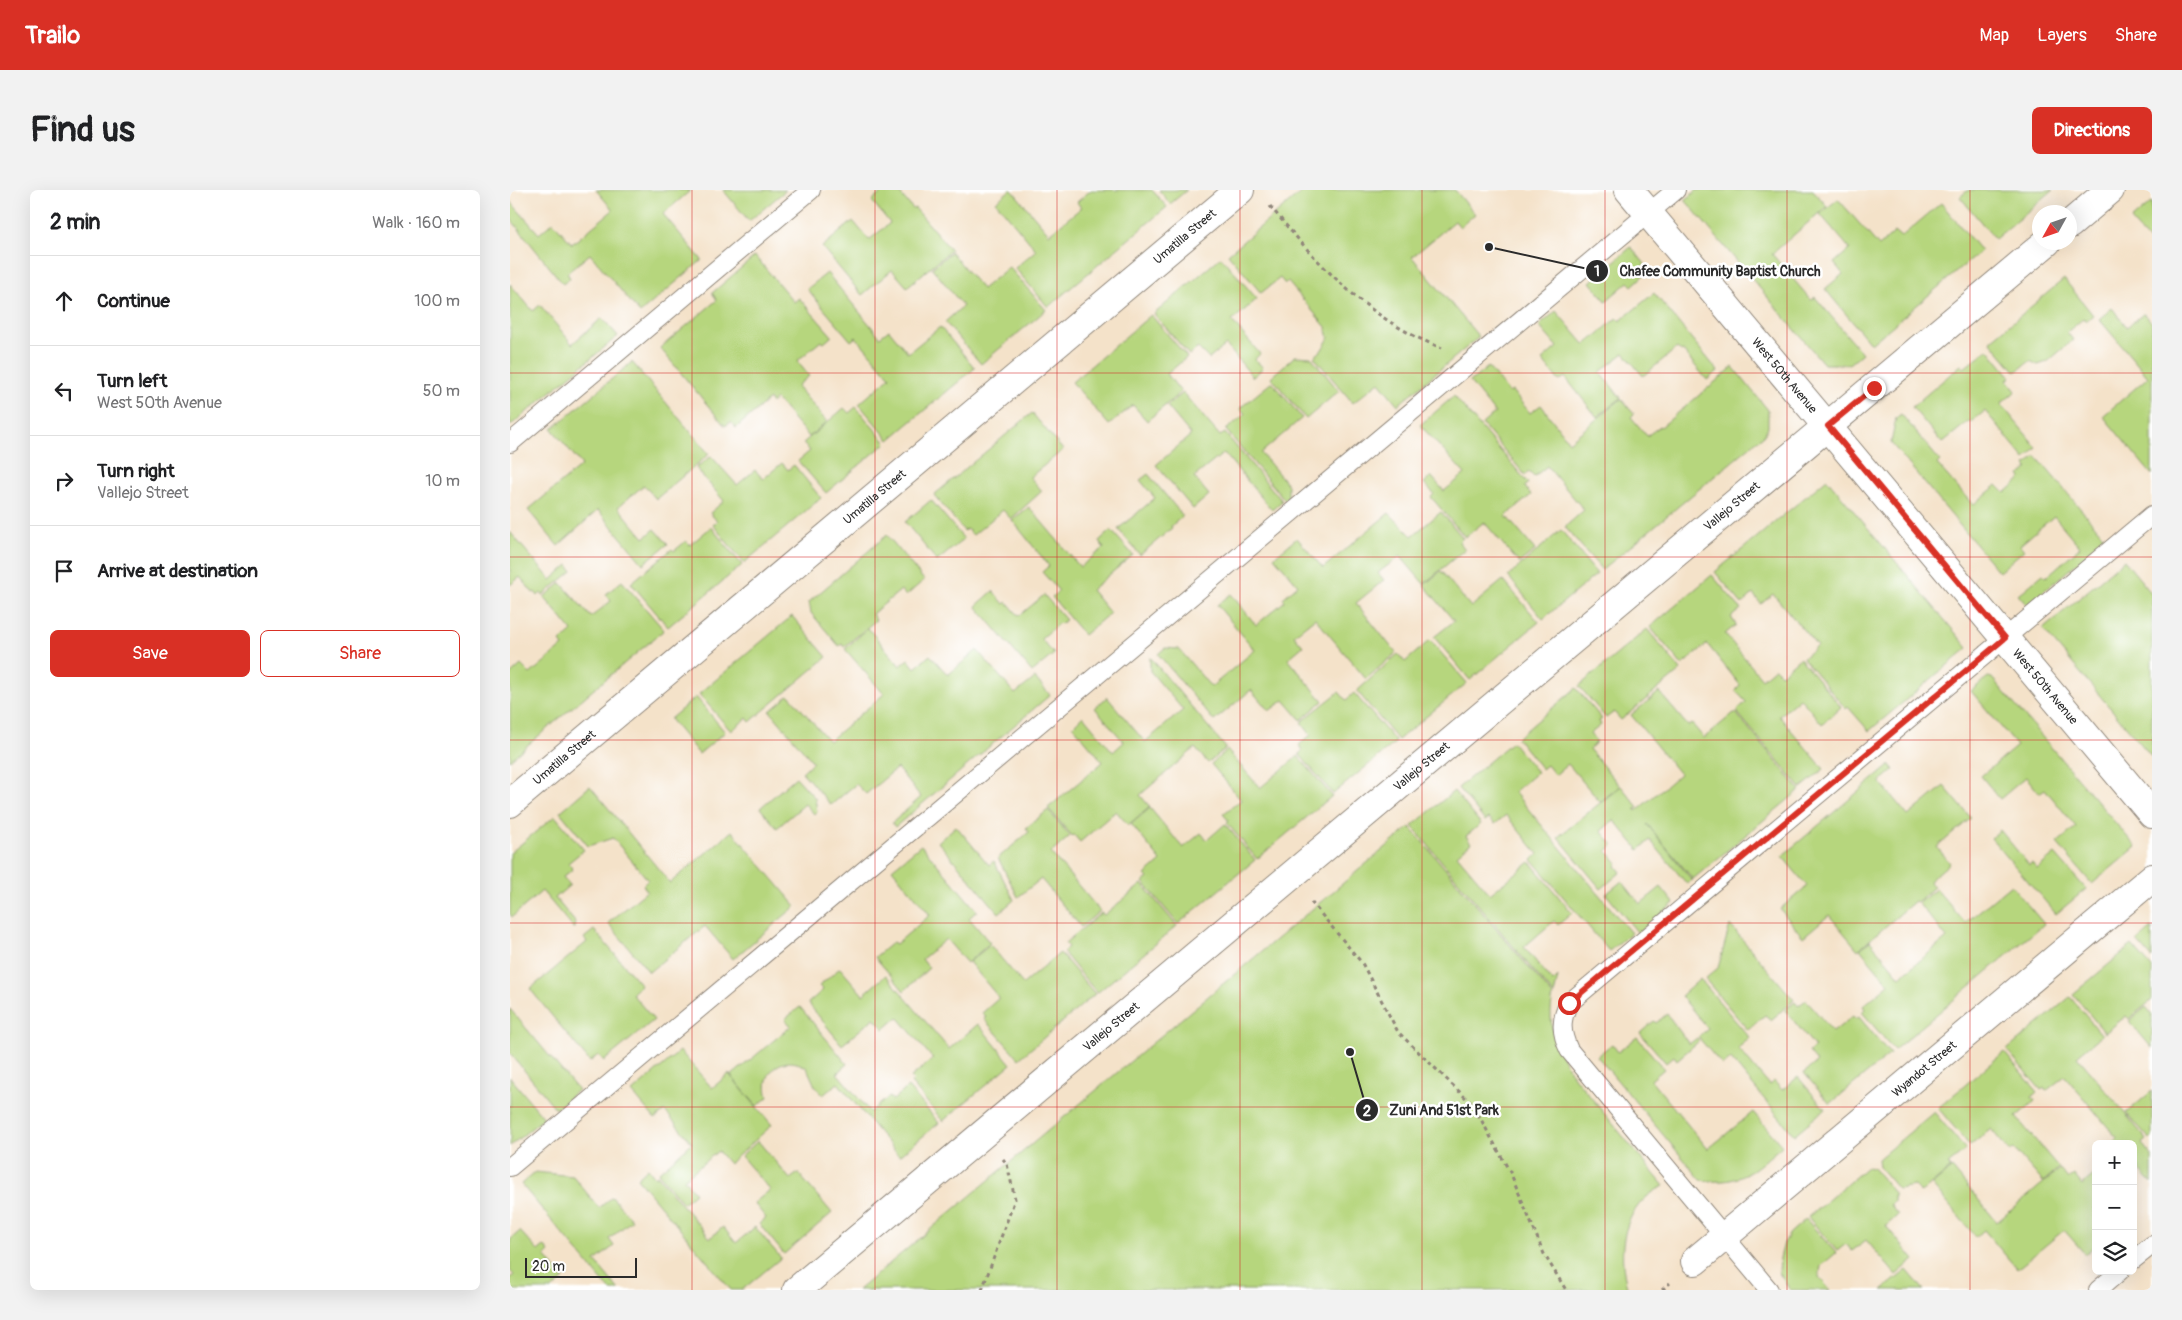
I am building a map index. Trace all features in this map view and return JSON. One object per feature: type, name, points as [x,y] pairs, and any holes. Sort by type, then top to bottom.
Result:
[{"type":"street","name":"Umatilla Street","points":[[510,803],[1240,190]]},
{"type":"street","name":"West 50th Avenue","points":[[1629,190],[2152,814]]},
{"type":"street","points":[[2077,218],[2110,190]]},
{"type":"street","name":"Vallejo Street","points":[[797,1290],[2037,250]]},
{"type":"street","name":"Wyandot Street","points":[[1695,1261],[2152,878]]},
{"type":"lane","points":[[510,443],[811,190]]},
{"type":"lane","points":[[510,1167],[1676,190]]},
{"type":"lane","points":[[1769,1290],[1568,1050],[1562,1031],[1565,1011],[1569,1003],[2152,515]]},
{"type":"lane","points":[[2137,1257],[2152,1245]]},
{"type":"lane","points":[[2098,1290],[2115,1275]]},
{"type":"path","points":[[1267,203],[1312,256],[1353,295],[1397,328],[1431,344],[1474,360]]},
{"type":"path","points":[[1314,905],[1362,963],[1398,1032],[1473,1105],[1511,1174],[1544,1254],[1566,1290]]},
{"type":"path","points":[[982,1290],[1015,1199],[1007,1164]]},
{"type":"green space","points":[[596,190],[691,190],[663,214],[702,260],[640,313],[590,254],[567,273],[570,278],[563,284],[510,218],[510,201],[539,234],[553,222],[572,244],[613,210]]},
{"type":"green space","points":[[723,190],[786,190],[749,221]]},
{"type":"green space","points":[[884,190],[897,190],[951,250],[907,287],[892,270],[862,295],[822,247],[853,221],[869,240],[890,223],[872,201]]},
{"type":"green space","points":[[1010,190],[1049,234],[1081,208],[1077,202],[1091,190],[1152,190],[1167,207],[1048,307],[1015,268],[1036,250],[996,202]]},
{"type":"green space","points":[[1159,190],[1187,190],[1170,204]]},
{"type":"green space","points":[[1304,190],[1455,190],[1475,214],[1460,227],[1455,221],[1412,257],[1479,337],[1398,405],[1379,382],[1353,403],[1314,357],[1321,351],[1329,338],[1326,327],[1288,282],[1285,284],[1280,278],[1261,293],[1228,254]]},
{"type":"green space","points":[[1697,190],[1813,190],[1827,206],[1772,254],[1811,300],[1815,297],[1862,353],[1849,364],[1824,364],[1685,200]]},
{"type":"green space","points":[[1968,190],[2053,190],[2035,205],[2032,205],[2032,208],[1995,239],[1960,197]]},
{"type":"green space","points":[[1838,199],[1879,246],[1895,232],[1901,237],[1941,203],[1981,251],[1871,344],[1825,289],[1843,274],[1834,263],[1850,249],[1820,214]]},
{"type":"green space","points":[[2152,202],[2152,244],[2131,220]]},
{"type":"green space","points":[[1631,247],[1645,264],[1640,269],[1644,275],[1632,286],[1628,282],[1606,301],[1590,282]]},
{"type":"green space","points":[[951,252],[982,289],[1009,267],[1046,310],[981,364],[945,322],[963,306],[932,268]]},
{"type":"green space","points":[[755,256],[794,302],[799,298],[832,336],[824,343],[821,341],[797,361],[809,376],[797,386],[827,422],[809,437],[776,399],[772,403],[769,399],[736,428],[731,422],[725,426],[660,348],[717,300],[712,293]]},
{"type":"green space","points":[[1221,257],[1257,299],[1232,321],[1260,354],[1255,359],[1263,368],[1253,377],[1226,345],[1209,359],[1198,348],[1189,355],[1154,314]]},
{"type":"green space","points":[[827,273],[880,337],[889,330],[908,353],[940,327],[975,368],[889,440],[859,404],[890,377],[856,337],[851,341],[807,289]]},
{"type":"green space","points":[[2064,279],[2093,315],[2086,321],[2084,318],[2067,332],[2073,340],[2047,362],[2038,365],[2030,361],[2016,372],[1990,341]]},
{"type":"green space","points":[[510,284],[533,311],[540,305],[572,344],[602,318],[618,336],[510,426]]},
{"type":"green space","points":[[1654,293],[1718,371],[1707,380],[1683,351],[1681,352],[1677,348],[1643,376],[1624,353],[1600,372],[1621,398],[1597,417],[1565,377],[1559,381],[1542,360],[1557,347],[1539,326],[1556,311],[1585,345],[1617,318],[1620,321]]},
{"type":"green space","points":[[2112,308],[2127,327],[2144,313],[2152,323],[2152,475],[2103,416],[2148,377],[2099,319]]},
{"type":"green space","points":[[1151,315],[1187,357],[1167,374],[1181,392],[1147,421],[1133,405],[1109,425],[1072,382]]},
{"type":"green space","points":[[1988,349],[2011,377],[2007,380],[2016,391],[2001,404],[2037,448],[2025,459],[1985,411],[1971,422],[1969,421],[1942,443],[1912,407],[1961,365],[1964,368]]},
{"type":"green space","points":[[1295,356],[1311,357],[1339,391],[1306,419],[1271,377]]},
{"type":"green space","points":[[632,362],[709,454],[656,499],[644,485],[618,507],[644,538],[655,529],[668,544],[643,564],[598,510],[558,546],[528,510],[582,465],[552,429]]},
{"type":"green space","points":[[1488,367],[1509,393],[1512,391],[1530,413],[1541,405],[1569,442],[1621,399],[1634,414],[1631,417],[1647,436],[1661,427],[1733,367],[1768,410],[1768,427],[1764,435],[1602,570],[1565,527],[1584,510],[1547,466],[1534,477],[1529,472],[1525,475],[1482,424],[1495,413],[1470,382]]},
{"type":"green space","points":[[1272,382],[1302,418],[1261,453],[1288,485],[1288,497],[1285,500],[1226,430],[1245,414],[1240,408]]},
{"type":"green space","points":[[1183,393],[1220,436],[1225,433],[1282,501],[1272,510],[1224,453],[1194,477],[1209,495],[1193,509],[1156,465],[1191,435],[1167,406]]},
{"type":"green space","points":[[1454,396],[1528,483],[1525,487],[1531,495],[1506,516],[1535,550],[1519,563],[1484,522],[1465,537],[1431,497],[1434,494],[1424,483],[1431,476],[1444,491],[1465,474],[1420,425]]},
{"type":"green space","points":[[856,407],[886,443],[826,493],[798,461],[810,451],[803,443],[844,408],[849,413]]},
{"type":"green space","points":[[1032,413],[1063,450],[1030,477],[1042,491],[1011,519],[1003,510],[973,535],[967,529],[964,531],[934,495]]},
{"type":"green space","points":[[1901,414],[1940,461],[1937,464],[1973,505],[1997,485],[2005,493],[2022,478],[2020,475],[2028,468],[2026,465],[2036,456],[2106,539],[2027,605],[2018,595],[2043,574],[2046,577],[2080,547],[2054,516],[2020,545],[2024,550],[1999,572],[1891,443],[1896,418]]},
{"type":"green space","points":[[711,456],[737,485],[755,470],[763,479],[782,463],[788,470],[794,465],[821,498],[744,563],[713,525],[717,521],[710,513],[724,501],[696,468]]},
{"type":"green space","points":[[1148,474],[1183,516],[1140,555],[1118,529],[1155,498],[1140,480]]},
{"type":"green space","points":[[1827,479],[1968,648],[1869,731],[1848,707],[1846,709],[1803,658],[1817,646],[1773,594],[1761,604],[1753,594],[1742,604],[1715,572]]},
{"type":"green space","points":[[931,500],[964,539],[937,561],[905,522]]},
{"type":"green space","points":[[1029,507],[1080,567],[1104,548],[1099,541],[1111,530],[1133,555],[1091,590],[1110,613],[1084,635],[1052,597],[1059,591],[1042,572],[1049,566],[1012,520]]},
{"type":"green space","points":[[1441,512],[1463,538],[1459,542],[1465,549],[1424,584],[1400,556],[1378,573],[1384,580],[1356,603],[1396,653],[1366,679],[1315,618],[1294,635],[1303,646],[1288,659],[1323,701],[1301,720],[1284,700],[1269,711],[1251,690],[1214,721],[1158,654],[1165,648],[1179,649],[1211,687],[1255,650],[1217,605],[1231,594],[1256,625],[1285,601],[1283,598],[1298,585],[1274,557],[1297,538],[1323,568],[1389,513],[1412,536]]},
{"type":"green space","points":[[711,527],[742,565],[668,627],[631,583],[672,549],[674,551],[686,541],[690,545]]},
{"type":"green space","points":[[1561,530],[1597,574],[1543,619],[1508,576]]},
{"type":"green space","points":[[510,532],[551,580],[568,565],[572,571],[543,595],[541,593],[538,596],[535,592],[533,593],[520,577],[510,585]]},
{"type":"green space","points":[[887,535],[924,580],[906,596],[901,590],[872,614],[876,620],[844,647],[842,644],[839,646],[811,613],[809,602]]},
{"type":"green space","points":[[2124,560],[2152,594],[2152,757],[2043,629]]},
{"type":"green space","points":[[1441,571],[1471,607],[1503,580],[1539,622],[1470,680],[1434,637],[1454,621],[1424,585]]},
{"type":"green space","points":[[1712,575],[1741,609],[1731,617],[1736,625],[1725,634],[1762,679],[1775,668],[1781,674],[1800,658],[1841,707],[1822,724],[1800,698],[1779,716],[1824,769],[1801,788],[1736,711],[1746,702],[1735,690],[1740,685],[1707,644],[1682,665],[1650,627]]},
{"type":"green space","points":[[622,581],[664,630],[510,760],[510,675],[521,665],[530,674],[563,646],[560,642],[572,631],[544,597],[561,583],[591,617],[611,601],[606,594]]},
{"type":"green space","points":[[993,591],[1004,604],[1007,602],[1019,616],[1044,595],[1066,620],[1059,623],[1041,639],[1054,654],[1032,672],[976,606]]},
{"type":"green space","points":[[792,616],[827,657],[750,722],[747,718],[731,731],[699,694]]},
{"type":"green space","points":[[868,628],[900,666],[908,659],[915,668],[930,655],[948,675],[977,650],[1015,694],[1035,678],[1050,695],[895,827],[892,823],[921,797],[897,768],[866,794],[856,784],[831,805],[802,772],[813,762],[770,711],[789,695],[829,741],[884,694],[845,649]]},
{"type":"green space","points":[[1647,629],[1681,670],[1621,720],[1614,712],[1606,718],[1579,686]]},
{"type":"green space","points":[[1430,640],[1467,683],[1398,740],[1357,691],[1398,654],[1405,662]]},
{"type":"green space","points":[[1150,657],[1226,748],[1208,763],[1195,748],[1140,795],[1150,807],[1128,825],[1116,811],[1080,842],[1074,835],[1072,836],[1048,808],[1103,762],[1073,726],[1083,716],[1113,752],[1124,742],[1095,708],[1107,697],[1145,742],[1183,710],[1150,671]]},
{"type":"green space","points":[[1988,677],[1992,678],[2136,847],[2092,884],[2057,843],[2076,827],[2045,789],[2039,793],[2026,777],[2000,799],[1981,776],[2017,746],[1971,691]]},
{"type":"green space","points":[[1576,688],[1602,719],[1599,721],[1601,725],[1590,734],[1597,742],[1589,749],[1620,786],[1600,802],[1568,764],[1555,775],[1547,765],[1542,769],[1517,738]]},
{"type":"green space","points":[[1339,692],[1346,700],[1354,693],[1396,742],[1333,794],[1299,754],[1303,750],[1299,745],[1311,735],[1301,722]]},
{"type":"green space","points":[[1659,692],[1688,726],[1692,724],[1704,738],[1735,712],[1800,790],[1693,879],[1647,824],[1692,880],[1687,884],[1650,840],[1639,850],[1614,820],[1601,831],[1613,845],[1607,851],[1618,864],[1616,866],[1621,872],[1601,889],[1558,837],[1621,786],[1638,807],[1636,811],[1680,774],[1631,715]]},
{"type":"green space","points":[[696,697],[725,732],[699,754],[670,719]]},
{"type":"green space","points":[[1512,742],[1537,772],[1514,792],[1631,933],[1609,951],[1532,860],[1538,854],[1506,815],[1495,824],[1489,818],[1485,821],[1458,788]]},
{"type":"green space","points":[[1227,750],[1260,788],[1298,756],[1332,796],[1257,859],[1227,823],[1229,821],[1223,814],[1241,800],[1211,764]]},
{"type":"green space","points":[[1890,765],[1894,770],[1880,782],[1908,816],[1944,786],[1971,818],[1937,847],[1950,863],[1929,881],[1934,887],[1858,950],[1829,915],[1803,937],[1780,909],[1807,886],[1782,856]]},
{"type":"green space","points":[[796,777],[815,798],[817,811],[814,814],[805,804],[777,828],[760,808]]},
{"type":"green space","points":[[590,786],[670,883],[732,831],[796,906],[733,959],[705,926],[649,972],[608,923],[647,891],[643,885],[648,880],[613,838],[588,846],[560,812]]},
{"type":"green space","points":[[1454,791],[1481,824],[1466,836],[1471,843],[1457,855],[1490,894],[1530,862],[1572,913],[1558,925],[1554,921],[1524,947],[1553,982],[1558,977],[1554,995],[1412,826]]},
{"type":"green space","points":[[1150,808],[1183,848],[1201,833],[1207,840],[1225,824],[1255,860],[1178,924],[1143,882],[1148,878],[1145,875],[1161,861],[1131,824]]},
{"type":"green space","points":[[1048,810],[1070,836],[1051,853],[1100,911],[1081,927],[1041,879],[1018,897],[998,858],[1029,832],[1026,828]]},
{"type":"green space","points":[[555,816],[584,850],[568,863],[573,869],[563,877],[570,885],[555,898],[575,922],[574,929],[542,891],[512,917],[510,914],[510,853]]},
{"type":"green space","points":[[956,826],[989,865],[994,861],[1014,900],[999,913],[938,842]]},
{"type":"green space","points":[[1410,827],[1553,996],[1551,1007],[1552,1029],[1563,1059],[1575,1078],[1664,1186],[1650,1194],[1639,1205],[1631,1217],[1626,1230],[1623,1260],[1628,1290],[858,1290]]},
{"type":"green space","points":[[2000,830],[2029,865],[2032,863],[2037,869],[2055,854],[2086,889],[2056,914],[1991,838]]},
{"type":"green space","points":[[921,845],[977,911],[969,918],[990,943],[967,963],[946,939],[922,959],[929,968],[904,991],[875,957],[893,942],[896,944],[930,915],[892,869]]},
{"type":"green space","points":[[1622,881],[1640,904],[1661,887],[1674,903],[1638,933],[1606,894]]},
{"type":"green space","points":[[1142,884],[1177,926],[1097,993],[1063,952],[1068,947],[1065,943],[1101,913],[1104,915]]},
{"type":"green space","points":[[2011,885],[2044,924],[1894,1050],[1862,1012],[1865,1009],[1863,1006],[1889,984],[1860,949],[1870,941],[1900,977],[1947,938],[1918,903],[1936,889],[1965,923]]},
{"type":"green space","points":[[1730,925],[1794,1000],[1771,1020],[1765,1015],[1748,1030],[1705,979],[1718,968]]},
{"type":"green space","points":[[2152,928],[2152,958],[2137,941]]},
{"type":"green space","points":[[594,930],[641,985],[632,994],[654,1020],[604,1061],[598,1055],[590,1062],[530,989],[587,942],[584,938]]},
{"type":"green space","points":[[990,945],[1023,984],[1060,953],[1095,994],[1019,1059],[984,1019],[986,1017],[982,1013],[999,998],[969,962]]},
{"type":"green space","points":[[2132,945],[2152,968],[2152,1000],[2129,1019],[2126,1016],[2105,1033],[2073,994]]},
{"type":"green space","points":[[840,968],[863,995],[886,975],[949,1049],[978,1024],[1011,1064],[943,1121],[911,1083],[914,1080],[911,1077],[933,1059],[898,1017],[884,1029],[874,1018],[842,1045],[808,1003],[823,990],[819,986]]},
{"type":"green space","points":[[1700,979],[1750,1038],[1738,1048],[1769,1085],[1774,1081],[1782,1090],[1798,1077],[1825,1109],[1794,1135],[1731,1059],[1722,1065],[1698,1037],[1708,1029],[1681,996]]},
{"type":"green space","points":[[2070,997],[2102,1035],[2077,1056],[2147,1140],[2142,1144],[2152,1156],[2152,1183],[2137,1166],[2137,1140],[2116,1140],[2117,1138],[2065,1076],[2046,1091],[2044,1088],[2041,1090],[2007,1050]]},
{"type":"green space","points":[[1806,1000],[1833,1032],[1853,1016],[1856,1019],[1859,1017],[1890,1054],[1830,1104],[1804,1073],[1817,1062],[1809,1052],[1815,1047],[1785,1010],[1795,1002],[1798,1006]]},
{"type":"green space","points":[[800,1007],[847,1064],[837,1073],[870,1112],[889,1097],[893,1100],[908,1087],[939,1123],[899,1156],[838,1083],[823,1095],[815,1086],[807,1068],[790,1062],[783,1063],[771,1072],[767,1079],[768,1097],[757,1106],[731,1076],[791,1026],[785,1019]]},
{"type":"green space","points":[[2146,1007],[2152,1014],[2152,1048],[2129,1021]]},
{"type":"green space","points":[[510,1009],[578,1090],[556,1109],[510,1053]]},
{"type":"green space","points":[[1667,1014],[1689,1044],[1697,1038],[1699,1041],[1677,1060],[1674,1056],[1666,1063],[1640,1033],[1654,1021],[1656,1023]]},
{"type":"green space","points":[[1637,1037],[1664,1069],[1651,1080],[1708,1149],[1753,1112],[1782,1146],[1754,1169],[1737,1178],[1727,1181],[1701,1180],[1597,1056],[1612,1044],[1618,1052]]},
{"type":"green space","points":[[680,1051],[712,1088],[729,1074],[772,1125],[729,1164],[718,1151],[684,1179],[695,1193],[683,1203],[658,1173],[692,1143],[665,1111],[655,1119],[632,1092]]},
{"type":"green space","points":[[2004,1052],[2038,1092],[2032,1097],[2035,1101],[2016,1117],[2059,1168],[2043,1182],[2014,1149],[2010,1152],[1991,1129],[1970,1146],[1938,1108]]},
{"type":"green space","points":[[510,1077],[544,1118],[510,1146]]},
{"type":"green space","points":[[2152,1091],[2152,1138],[2150,1139],[2126,1113]]},
{"type":"green space","points":[[1934,1112],[1966,1150],[1948,1164],[1951,1168],[1921,1193],[1914,1186],[1898,1189],[1879,1167],[1878,1159]]},
{"type":"green space","points":[[758,1141],[790,1179],[798,1173],[832,1213],[784,1254],[759,1224],[766,1218],[754,1203],[770,1190],[741,1156]]},
{"type":"green space","points":[[1867,1167],[1873,1168],[1894,1193],[1894,1202],[1890,1205],[1898,1215],[1886,1226],[1914,1260],[1896,1275],[1866,1240],[1852,1251],[1846,1244],[1837,1251],[1808,1217]]},
{"type":"green space","points":[[648,1168],[655,1177],[657,1175],[710,1238],[723,1227],[736,1243],[755,1227],[781,1258],[742,1290],[731,1290],[637,1178]]},
{"type":"green space","points":[[1952,1168],[1997,1222],[2060,1169],[2068,1179],[2074,1175],[2082,1185],[2092,1176],[2092,1248],[2085,1254],[2064,1230],[2017,1269],[1984,1230],[1976,1237],[1932,1185]]},
{"type":"green space","points":[[535,1172],[573,1176],[599,1208],[612,1197],[632,1220],[609,1239],[614,1246],[595,1261],[619,1290],[610,1290],[521,1184]]},
{"type":"green space","points":[[1806,1219],[1836,1253],[1821,1266],[1819,1277],[1830,1290],[1790,1290],[1779,1273],[1784,1243],[1790,1233]]},
{"type":"green space","points":[[520,1231],[538,1251],[544,1246],[549,1252],[545,1256],[564,1279],[551,1290],[510,1290],[510,1279],[514,1275],[510,1271],[510,1240]]},
{"type":"green space","points":[[1907,1270],[1924,1290],[1882,1290]]},
{"type":"place","name":"Chafee Community Baptist Church","points":[[1489,247]]},
{"type":"place","name":"Zuni And 51st Park","points":[[1350,1052]]},
{"type":"route","points":[[1569,1003],[2005,638],[1828,426],[1874,388]]}]
